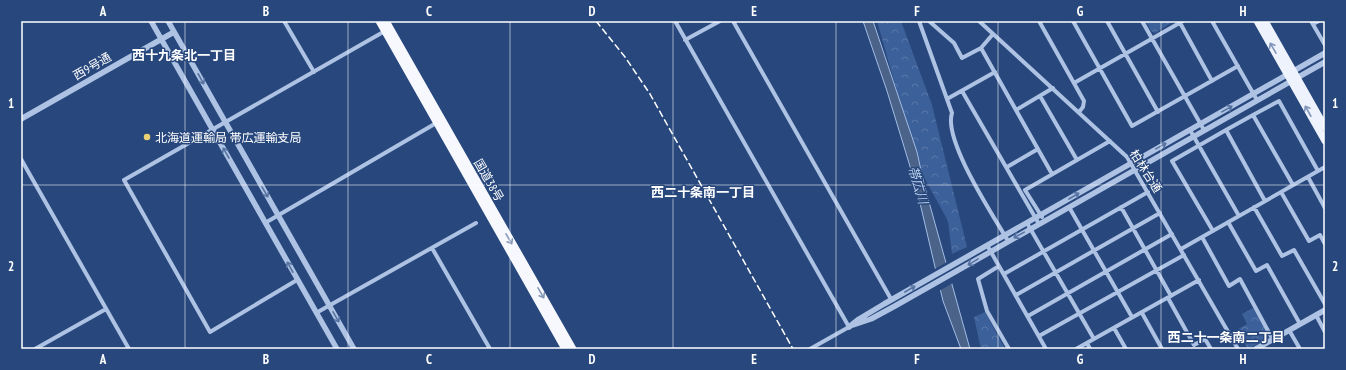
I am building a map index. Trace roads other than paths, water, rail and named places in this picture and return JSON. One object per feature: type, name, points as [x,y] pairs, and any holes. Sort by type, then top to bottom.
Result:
[{"type":"highway","name":"国道38号","points":[[379,21],[388,30],[565,349]]},
{"type":"highway","name":"国道38号","points":[[386,21],[388,30]]},
{"type":"highway","name":"国道38号","points":[[439,121],[573,349]]},
{"type":"main road","points":[[1257,21],[1325,127]]},
{"type":"main road","points":[[1265,21],[1325,141]]},
{"type":"street","points":[[151,21],[337,349]]},
{"type":"street","points":[[168,21],[354,349]]},
{"type":"street","points":[[284,21],[314,72]]},
{"type":"street","points":[[675,21],[849,327]]},
{"type":"street","points":[[685,40],[720,21]]},
{"type":"street","points":[[733,21],[895,306]]},
{"type":"street","points":[[919,21],[952,113],[950,120],[962,161],[1008,241]]},
{"type":"street","points":[[929,21],[954,43],[962,58],[980,48],[994,34]]},
{"type":"street","name":"柏林台通","points":[[979,21],[1079,112],[1132,163],[1238,349]]},
{"type":"street","points":[[1039,21],[1084,101],[1083,107],[1079,112]]},
{"type":"street","points":[[1072,21],[1132,126],[1238,66]]},
{"type":"street","points":[[1106,21],[1158,112]]},
{"type":"street","points":[[1142,21],[1204,130]]},
{"type":"street","points":[[1212,21],[1257,100]]},
{"type":"street","points":[[1319,21],[1312,23],[1325,45]]},
{"type":"street","points":[[1074,83],[1180,22],[1212,81]]},
{"type":"street","points":[[297,280],[210,332],[124,180],[388,30]]},
{"type":"street","name":"西9号通","points":[[21,119],[174,32]]},
{"type":"street","points":[[980,48],[1052,174]]},
{"type":"street","points":[[849,327],[871,319],[930,287],[1030,228],[1257,100],[1325,53]]},
{"type":"street","points":[[810,349],[849,327],[891,299],[1200,124],[1254,94],[1325,62]]},
{"type":"street","points":[[947,99],[995,72]]},
{"type":"street","points":[[1016,110],[1053,88]]},
{"type":"street","points":[[962,91],[1007,167],[1042,222]]},
{"type":"street","points":[[1040,96],[1077,160]]},
{"type":"street","points":[[1213,231],[1172,161],[1226,130],[1279,101],[1318,171]]},
{"type":"street","points":[[1253,115],[1293,185]]},
{"type":"street","points":[[265,222],[439,121]]},
{"type":"street","points":[[1190,130],[1239,216]]},
{"type":"street","points":[[1226,130],[1265,201]]},
{"type":"street","points":[[1038,217],[1025,190],[1110,141]]},
{"type":"street","points":[[1007,167],[1038,149]]},
{"type":"street","points":[[21,158],[129,349]]},
{"type":"street","points":[[1181,249],[1325,167]]},
{"type":"street","points":[[1308,177],[1325,208]]},
{"type":"street","points":[[1004,274],[1148,192]]},
{"type":"street","points":[[1281,192],[1309,241],[1320,235],[1325,244]]},
{"type":"street","points":[[1069,206],[1132,317]]},
{"type":"street","points":[[1121,207],[1157,270],[1194,345],[1205,339],[1211,349]]},
{"type":"street","points":[[1254,207],[1282,256],[1294,250],[1325,304]]},
{"type":"street","points":[[1016,294],[1160,213]]},
{"type":"street","points":[[1228,222],[1256,271],[1267,265],[1300,324]]},
{"type":"street","points":[[316,313],[476,223]]},
{"type":"street","points":[[1027,223],[1094,339]]},
{"type":"street","points":[[1028,316],[1172,234]]},
{"type":"street","points":[[1202,237],[1229,286],[1240,279],[1274,340]]},
{"type":"street","points":[[987,245],[1046,349]]},
{"type":"street","points":[[432,248],[490,349]]},
{"type":"street","points":[[1039,336],[1184,255]]},
{"type":"street","points":[[999,266],[978,279],[987,311],[1009,349]]},
{"type":"street","points":[[1076,349],[1199,280]]},
{"type":"street","points":[[35,349],[106,309]]},
{"type":"street","points":[[1256,349],[1325,310]]},
{"type":"street","points":[[1142,313],[1162,349]]},
{"type":"street","points":[[1316,315],[1325,332]]},
{"type":"street","points":[[1114,328],[1126,349]]},
{"type":"street","points":[[1289,330],[1300,349]]},
{"type":"street","points":[[1087,343],[1090,349]]},
{"type":"water","name":"帯広川","points":[[863,21],[873,21],[917,152],[924,184],[970,349],[961,349],[943,301],[916,186],[887,91]]},
{"type":"railway","points":[[596,21],[625,57],[650,94],[793,349]]},
{"type":"place","name":"北海道運輸局 帯広運輸支局","points":[[147,137]]},
{"type":"district","name":"西十九条北一丁目","points":[[184,55]]},
{"type":"district","name":"西二十条南一丁目","points":[[703,192]]},
{"type":"district","name":"西二十一条南二丁目","points":[[1226,337]]}]
